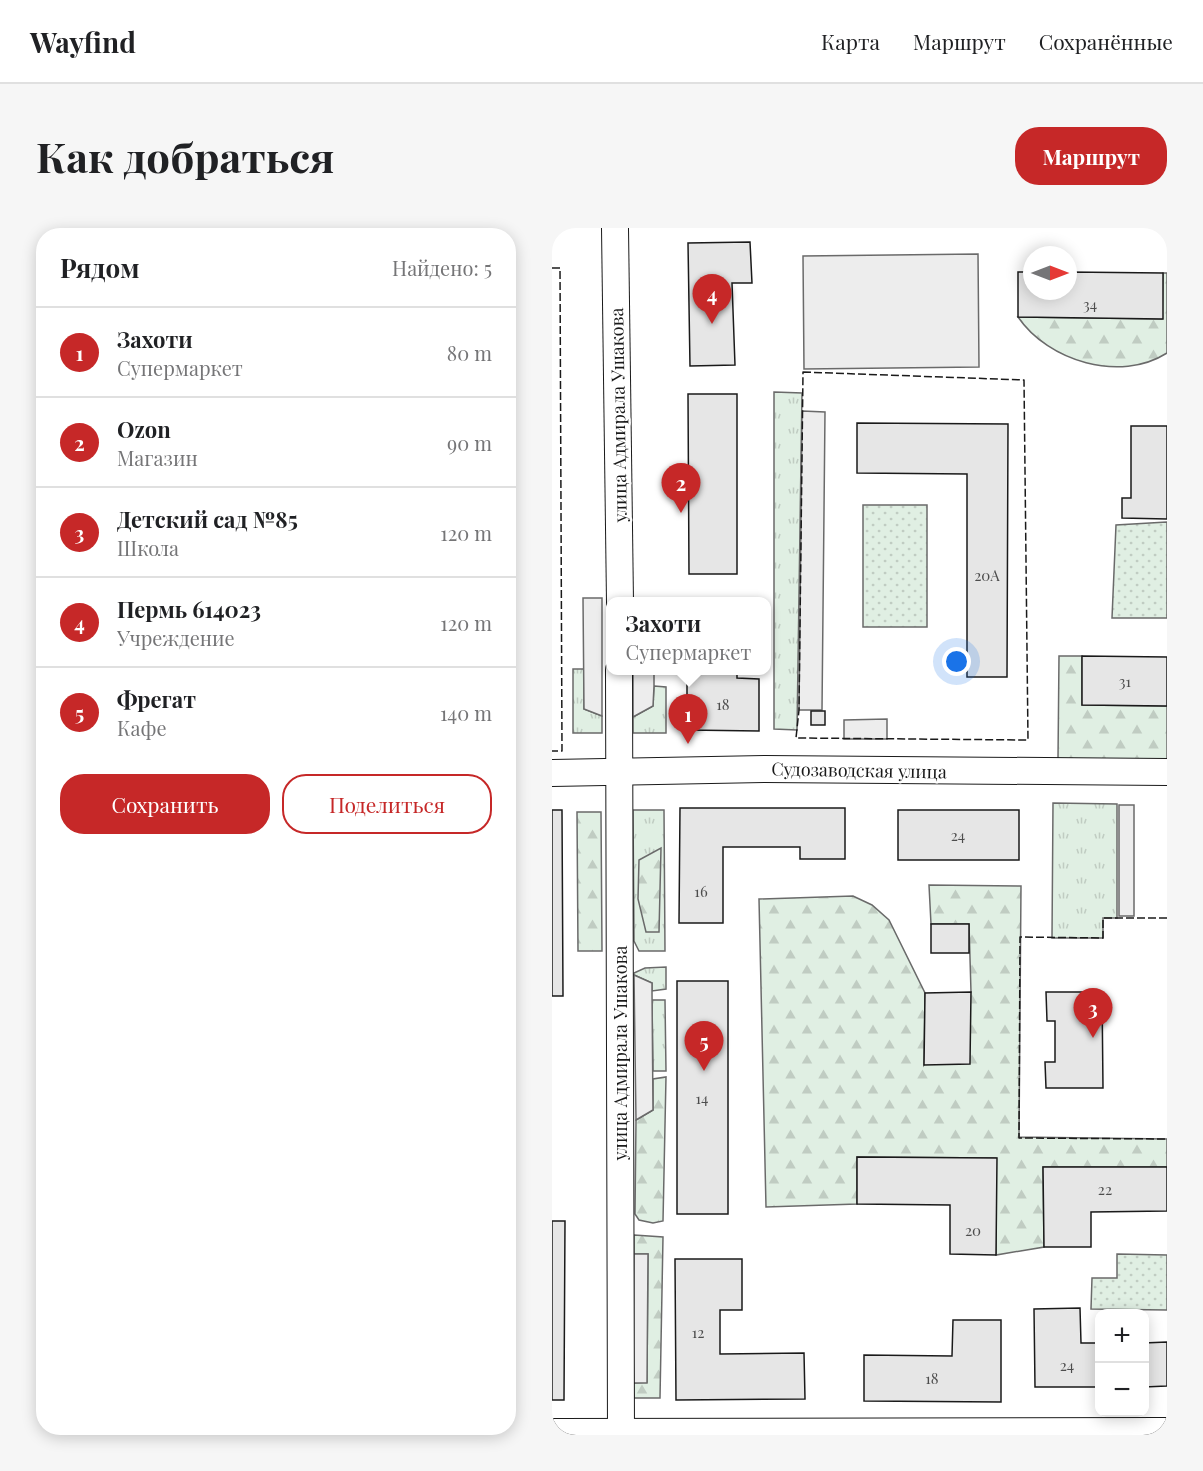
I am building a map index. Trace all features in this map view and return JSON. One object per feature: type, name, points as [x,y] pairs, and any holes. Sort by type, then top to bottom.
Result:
[{"type":"street","name":"улица Адмирала Ушакова","points":[[615,228],[620,597]]},
{"type":"street","name":"улица Адмирала Ушакова","points":[[619,675],[621,1433]]},
{"type":"street","name":"Судозаводская улица","points":[[552,773],[765,769],[1167,772]]},
{"type":"street","points":[[552,1432],[1167,1431]]},
{"type":"green space","points":[[1163,273],[1167,273],[1167,353],[1148,362],[1128,366],[1086,363],[1066,356],[1047,345],[1018,317],[1162,319]]},
{"type":"green space","points":[[774,392],[802,393],[797,730],[774,729]]},
{"type":"green space","points":[[863,505],[927,505],[927,627],[863,627]]},
{"type":"green space","points":[[1167,522],[1167,618],[1112,618],[1116,525]]},
{"type":"green space","points":[[1059,656],[1082,656],[1082,705],[1167,706],[1167,760],[1058,759]]},
{"type":"green space","points":[[573,669],[584,669],[584,709],[602,716],[602,733],[573,733]]},
{"type":"green space","points":[[654,686],[666,687],[666,733],[633,733],[633,717],[653,706]]},
{"type":"green space","points":[[1053,803],[1117,804],[1117,918],[1103,918],[1103,938],[1052,938]]},
{"type":"green space","points":[[633,810],[664,810],[665,951],[639,951],[634,941]]},
{"type":"green space","points":[[577,812],[601,812],[602,951],[578,951]]},
{"type":"green space","points":[[661,848],[659,932],[646,932],[638,899],[639,860]]},
{"type":"green space","points":[[929,885],[1021,886],[1019,1137],[1167,1139],[1167,1167],[1043,1167],[1044,1247],[996,1255],[996,1158],[857,1157],[857,1204],[766,1207],[759,899],[853,896],[872,905],[889,920],[925,993],[924,1065],[971,992],[969,924],[931,924]]},
{"type":"green space","points":[[666,967],[666,989],[652,991],[652,983],[634,975],[645,968]]},
{"type":"green space","points":[[652,1000],[665,1000],[666,1071],[653,1071]]},
{"type":"green space","points":[[666,1077],[663,1221],[653,1223],[639,1220],[635,1214],[636,1120],[653,1110],[653,1079]]},
{"type":"green space","points":[[634,1235],[663,1237],[660,1398],[634,1398],[633,1383],[647,1382],[648,1254],[634,1254]]},
{"type":"green space","points":[[1117,1254],[1167,1255],[1167,1310],[1091,1309],[1092,1278],[1117,1278]]},
{"type":"shaded area","points":[[978,254],[979,367],[804,369],[803,256]]},
{"type":"shaded area","points":[[802,411],[825,412],[822,710],[799,710]]},
{"type":"shaded area","points":[[583,598],[602,598],[602,716],[584,709]]},
{"type":"shaded area","points":[[633,675],[654,675],[653,706],[633,717]]},
{"type":"shaded area","points":[[887,719],[887,739],[844,739],[844,720]]},
{"type":"shaded area","points":[[1119,805],[1134,805],[1134,916],[1119,916]]},
{"type":"shaded area","points":[[634,975],[652,983],[653,1110],[636,1120]]},
{"type":"shaded area","points":[[634,1254],[648,1254],[647,1383],[633,1383]]},
{"type":"building","points":[[750,242],[752,283],[732,283],[735,365],[690,366],[688,243]]},
{"type":"building","points":[[1018,272],[1023,272],[1023,300],[1077,300],[1077,272],[1163,273],[1163,319],[1018,317]]},
{"type":"building","points":[[688,394],[737,394],[737,574],[689,574]]},
{"type":"building","points":[[857,423],[1008,424],[1007,677],[967,677],[967,474],[857,473]]},
{"type":"building","points":[[1131,426],[1167,426],[1167,519],[1122,518],[1122,498],[1131,498]]},
{"type":"building","points":[[1082,656],[1167,657],[1167,706],[1082,705]]},
{"type":"building","points":[[687,675],[737,675],[737,678],[759,679],[759,731],[687,730]]},
{"type":"building","points":[[811,711],[825,711],[825,725],[811,725]]},
{"type":"building","points":[[680,808],[845,808],[845,859],[800,859],[800,847],[723,847],[723,923],[679,923]]},
{"type":"building","points":[[552,810],[562,810],[563,996],[552,996]]},
{"type":"building","points":[[898,810],[1019,810],[1019,860],[898,860]]},
{"type":"building","points":[[931,924],[969,924],[969,953],[931,953]]},
{"type":"building","points":[[677,981],[728,981],[728,1214],[677,1214]]},
{"type":"building","points":[[971,992],[970,1064],[924,1065],[925,993]]},
{"type":"building","points":[[1046,992],[1102,992],[1103,1088],[1046,1088],[1045,1062],[1055,1062],[1055,1021],[1047,1021]]},
{"type":"building","points":[[857,1157],[997,1158],[996,1255],[950,1254],[950,1205],[857,1204]]},
{"type":"building","points":[[1043,1167],[1167,1167],[1167,1211],[1091,1212],[1091,1247],[1044,1247]]},
{"type":"building","points":[[552,1221],[565,1221],[564,1400],[552,1400]]},
{"type":"building","points":[[675,1259],[742,1259],[742,1310],[720,1310],[720,1354],[804,1353],[805,1399],[676,1400]]},
{"type":"building","points":[[1080,1308],[1081,1343],[1095,1343],[1095,1387],[1035,1387],[1034,1309]]},
{"type":"building","points":[[953,1320],[1001,1320],[1001,1402],[864,1401],[864,1355],[952,1356]]},
{"type":"building","points":[[1167,1342],[1167,1386],[1149,1387],[1149,1343]]},
{"type":"fence","points":[[552,268],[560,268],[562,751],[552,751]]},
{"type":"fence","points":[[803,372],[1024,380],[1028,740],[796,738],[799,710],[803,372]]},
{"type":"fence","points":[[1167,918],[1103,918],[1103,938],[1020,937],[1019,1138],[1167,1139]]},
{"type":"place","name":"Пермь 614023","points":[[712,324]]},
{"type":"place","name":"Ozon","points":[[681,513]]},
{"type":"place","name":"Захоти","points":[[688,744]]},
{"type":"place","name":"Детский сад №85","points":[[1093,1038]]},
{"type":"place","name":"Фрегат","points":[[704,1071]]}]
